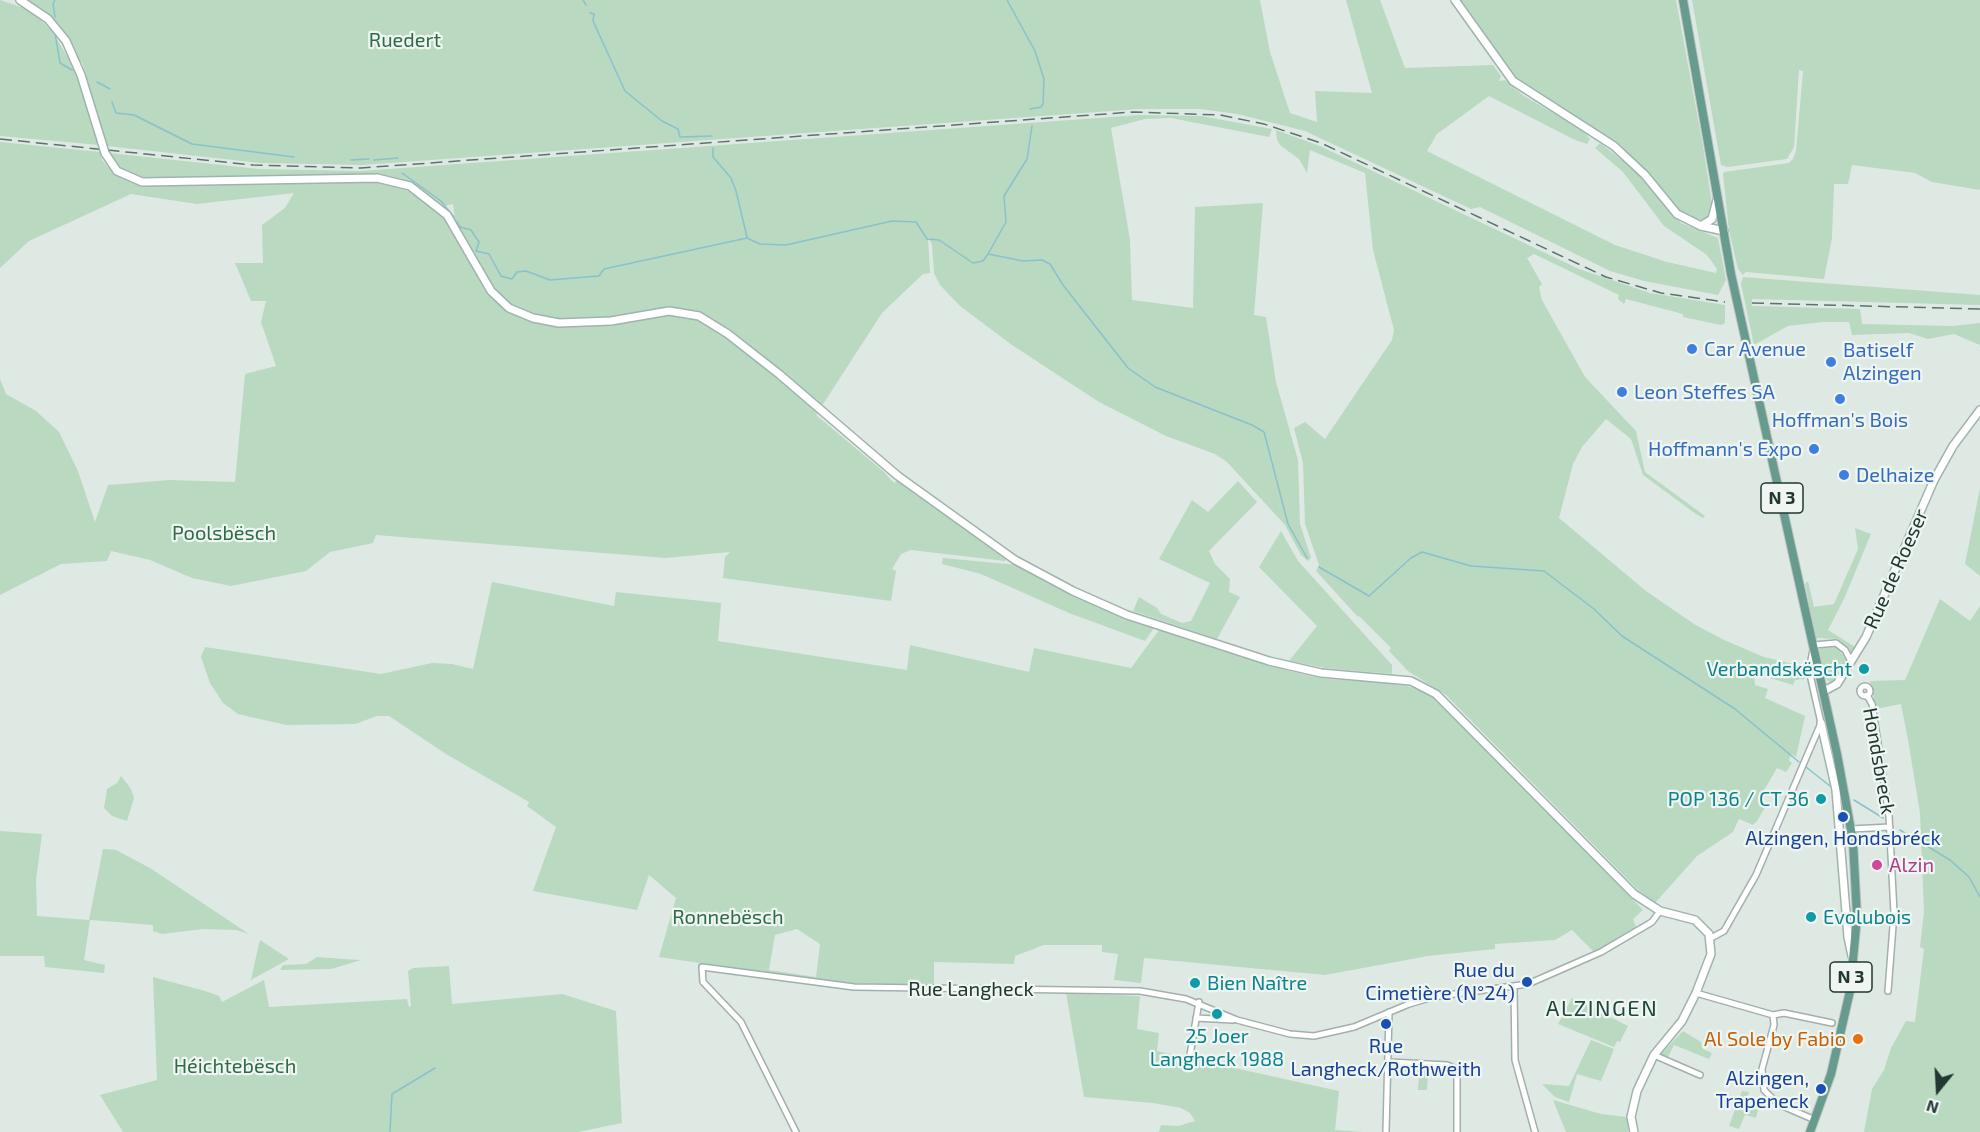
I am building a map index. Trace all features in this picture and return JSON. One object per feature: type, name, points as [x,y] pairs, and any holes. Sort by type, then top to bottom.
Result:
[{"type":"main road","points":[[20,0],[48,19],[66,41],[81,75],[105,153],[117,171],[142,182],[377,178],[397,181],[423,194],[447,214],[491,291],[509,308],[521,314],[559,323],[583,323],[669,311],[699,316],[728,334],[779,374],[898,476],[1015,560],[1073,591],[1127,615],[1288,666],[1344,675],[1394,678],[1425,687],[1446,701],[1634,894],[1660,910],[1695,920],[1704,927],[1711,939],[1711,954],[1696,993],[1682,1022],[1654,1055],[1632,1105],[1634,1132]]},
{"type":"main road","points":[[1455,0],[1513,81],[1614,146],[1645,175],[1677,214],[1701,226],[1725,231]]},
{"type":"main road","name":"N 3","points":[[1683,0],[1731,274],[1824,691],[1853,841],[1857,916],[1853,961],[1835,1058],[1810,1132]]},
{"type":"main road","points":[[1701,226],[1712,219],[1718,196]]},
{"type":"main road","name":"Rue de Roeser","points":[[1824,691],[1834,688],[1873,624],[1934,480],[1953,446],[1980,410]]},
{"type":"main road","name":"N 3","points":[[1821,723],[1836,790],[1848,937],[1853,961]]},
{"type":"main road","points":[[1843,876],[1855,875]]},
{"type":"street","points":[[1711,939],[1724,931],[1761,863],[1821,723],[1809,670],[1814,645],[1836,643],[1845,650],[1851,661]]},
{"type":"street","name":"Hondsbreck","points":[[1851,829],[1890,832],[1872,704],[1867,695]]},
{"type":"street","points":[[1853,841],[1890,832],[1894,914],[1888,991]]},
{"type":"street","name":"Rue Langheck","points":[[796,1132],[741,1022],[703,982],[702,967],[854,987],[1140,991],[1199,1002],[1237,1020],[1290,1034],[1314,1036],[1354,1027],[1410,1004],[1457,992],[1514,988],[1546,977],[1601,952],[1652,922],[1660,910]]},
{"type":"street","points":[[1514,988],[1515,1060],[1535,1132]]},
{"type":"street","points":[[1696,993],[1773,1015],[1784,1013],[1832,1023]]},
{"type":"street","points":[[1190,1055],[1199,1002]]},
{"type":"street","points":[[1386,1132],[1390,1062],[1389,1012]]},
{"type":"street","points":[[1773,1015],[1774,1024],[1762,1069],[1764,1090],[1778,1104],[1815,1120]]},
{"type":"street","name":"Rue Langheck","points":[[1196,1018],[1237,1020]]},
{"type":"street","points":[[1654,1055],[1700,1075]]},
{"type":"street","points":[[1390,1062],[1447,1065],[1454,1068],[1457,1075],[1457,1132]]},
{"type":"green space","points":[[0,0],[30,10],[52,31],[72,64],[75,64],[99,145],[0,136]]},
{"type":"green space","name":"Ruedert","points":[[25,0],[1260,0],[1270,52],[1290,113],[1317,122],[1315,91],[1372,93],[1346,0],[1380,0],[1405,68],[1493,65],[1501,76],[1499,81],[1505,80],[1524,96],[1581,129],[1590,139],[1587,144],[1573,139],[1489,96],[1437,134],[1427,151],[1615,245],[1667,262],[1716,273],[1717,269],[1707,255],[1664,226],[1623,172],[1595,148],[1600,143],[1632,168],[1681,223],[1718,238],[1726,280],[1718,295],[1644,281],[1610,271],[1480,207],[1471,209],[1305,131],[1237,114],[1200,109],[1139,109],[362,165],[260,163],[107,146],[82,62],[74,48],[71,49],[66,41]]},
{"type":"green space","points":[[1458,0],[1676,0],[1703,146],[1713,211],[1710,218],[1699,221],[1680,213],[1621,145],[1520,82],[1510,73]]},
{"type":"green space","points":[[1692,0],[1980,0],[1980,190],[1932,182],[1915,173],[1852,165],[1848,184],[1834,184],[1832,238],[1824,279],[1746,272],[1743,275],[1738,269],[1729,230],[1723,174],[1724,172],[1789,163],[1793,159],[1796,151],[1803,71],[1799,70],[1794,147],[1787,159],[1728,167],[1721,165]]},
{"type":"green space","name":"Poolsbësch","points":[[1140,115],[1201,116],[1272,129],[1269,137],[1171,118],[1145,119],[1111,128],[1130,240],[1132,300],[1193,308],[1195,207],[1263,203],[1254,315],[1266,317],[1276,382],[1298,460],[1300,524],[1311,558],[1308,561],[1301,555],[1285,525],[1227,462],[1215,454],[1166,436],[1099,402],[1012,345],[960,306],[940,285],[934,273],[932,245],[928,237],[930,273],[923,274],[882,313],[816,415],[883,471],[894,483],[898,480],[1006,559],[1005,561],[911,550],[901,554],[892,569],[896,571],[891,601],[723,578],[725,557],[730,552],[666,558],[376,535],[373,543],[330,552],[306,571],[231,586],[192,578],[150,560],[111,551],[107,561],[61,564],[0,595],[0,379],[6,394],[36,411],[59,432],[78,471],[95,522],[108,485],[169,480],[235,482],[245,374],[276,366],[261,322],[266,301],[251,301],[235,263],[263,263],[262,225],[285,208],[294,193],[197,204],[131,194],[29,241],[0,268],[0,142],[101,152],[102,160],[113,172],[132,183],[143,185],[386,182],[424,198],[456,227],[453,204],[444,206],[417,186],[395,178],[146,178],[135,176],[118,168],[109,153],[259,169],[361,171]]},
{"type":"green space","points":[[1276,130],[1320,146],[1579,269],[1650,293],[1725,305],[1725,323],[1721,325],[1683,317],[1683,314],[1626,299],[1624,304],[1618,299],[1619,295],[1534,254],[1527,258],[1542,284],[1539,287],[1542,300],[1585,377],[1636,431],[1645,472],[1705,516],[1703,518],[1696,514],[1643,475],[1631,439],[1606,419],[1582,447],[1573,464],[1559,518],[1646,591],[1694,624],[1764,657],[1802,666],[1805,679],[1795,680],[1793,685],[1754,673],[1755,685],[1768,689],[1765,698],[1805,716],[1796,757],[1791,754],[1789,760],[1792,763],[1786,772],[1777,768],[1758,801],[1766,806],[1757,821],[1753,825],[1739,819],[1733,832],[1697,856],[1655,903],[1638,890],[1446,695],[1408,671],[1389,651],[1391,648],[1358,617],[1316,571],[1319,565],[1305,524],[1303,463],[1294,428],[1305,422],[1325,439],[1392,340],[1394,330],[1373,250],[1365,173],[1310,150],[1307,173],[1299,159],[1281,146],[1277,140]]},
{"type":"green space","points":[[1743,277],[1980,295],[1980,305],[1752,299],[1752,306],[1860,309],[1862,324],[1953,326],[1980,323],[1980,345],[1954,334],[1928,339],[1909,333],[1852,335],[1849,322],[1823,322],[1788,326],[1754,345],[1741,284]]},
{"type":"green space","points":[[1238,481],[1257,502],[1209,551],[1215,564],[1230,579],[1229,592],[1240,597],[1217,639],[1133,611],[1139,597],[1157,608],[1161,614],[1182,623],[1191,621],[1210,583],[1159,559],[1192,500],[1208,512]]},
{"type":"green space","points":[[1980,488],[1980,576],[1965,564]]},
{"type":"green space","points":[[1855,528],[1871,534],[1844,599],[1828,630],[1855,647],[1851,653],[1838,639],[1816,638],[1805,584],[1808,581],[1814,607],[1834,604],[1858,549]]},
{"type":"green space","points":[[1281,531],[1298,561],[1392,665],[1392,674],[1325,668],[1289,661],[1317,626],[1259,567]]},
{"type":"green space","points":[[943,558],[1017,565],[1114,614],[1154,628],[1145,641],[1069,613],[981,574],[942,564]]},
{"type":"green space","name":"Ronnebësch","points":[[492,582],[614,606],[616,592],[721,603],[718,641],[907,670],[910,645],[1029,672],[1034,648],[1131,668],[1159,630],[1289,671],[1326,679],[1397,683],[1426,692],[1445,705],[1643,910],[1633,919],[1636,927],[1594,952],[1572,930],[1555,940],[1495,944],[1495,949],[1428,956],[1325,975],[1144,958],[1141,983],[1114,980],[1118,954],[1102,952],[1102,945],[1044,945],[1015,956],[1014,964],[934,962],[934,985],[837,983],[659,957],[676,898],[649,875],[637,910],[533,891],[556,827],[527,806],[529,802],[446,754],[389,716],[377,716],[355,724],[286,725],[238,714],[223,703],[210,683],[201,657],[205,647],[381,674],[432,663],[452,664],[473,669]],"holes":[[[797,929],[820,944],[816,977],[769,970],[775,935]]]},
{"type":"green space","points":[[1940,599],[1970,621],[1980,606],[1980,1132],[1864,1132],[1872,1089],[1884,1070],[1891,1048],[1906,1021],[1915,1022],[1924,949],[1920,947],[1924,912],[1920,813],[1901,704],[1876,709],[1870,681],[1905,680]]},
{"type":"green space","points":[[1824,645],[1835,645],[1845,658],[1846,665],[1834,682],[1828,681],[1824,675],[1819,650]]},
{"type":"green space","points":[[121,776],[131,789],[134,798],[127,821],[112,816],[104,808],[107,789],[117,783]]},
{"type":"green space","points":[[0,831],[42,834],[36,880],[37,916],[89,920],[103,849],[116,850],[150,868],[249,934],[236,930],[203,929],[162,934],[153,931],[153,925],[90,920],[84,960],[105,965],[104,973],[45,967],[44,956],[0,956]]},
{"type":"green space","points":[[260,940],[289,959],[251,980],[256,957]]},
{"type":"green space","points":[[317,957],[361,960],[331,969],[280,970],[283,965],[306,964]]},
{"type":"green space","name":"Héichtebësch","points":[[449,966],[452,1004],[562,994],[616,1011],[622,1123],[578,1132],[123,1132],[100,1095],[157,1080],[153,977],[219,996],[222,1002],[264,980],[269,1007],[407,999],[409,1007],[411,1006],[408,971],[413,968]]},
{"type":"green space","points":[[1066,993],[1140,996],[1137,1029],[1159,1033],[1157,1051],[1339,1091],[1335,1130],[1363,1132],[1159,1132],[1161,1125],[1178,1126],[1195,1121],[1190,1113],[1181,1108],[1153,1103],[1084,1097]]},
{"type":"green space","points":[[1572,998],[1628,1026],[1620,1042],[1617,1041],[1614,1047],[1558,1024]]},
{"type":"green space","points":[[1683,1031],[1701,1042],[1703,1049],[1712,1053],[1709,1059],[1674,1045],[1667,1059],[1659,1056]]},
{"type":"green space","points":[[1591,1040],[1614,1049],[1601,1081],[1577,1074],[1569,1102],[1555,1097],[1542,1084],[1569,1086]]},
{"type":"green space","points":[[1397,1065],[1433,1066],[1433,1070],[1445,1071],[1446,1067],[1452,1070],[1454,1076],[1428,1075],[1427,1090],[1418,1090],[1419,1074],[1394,1073]]},
{"type":"green space","points":[[1742,1091],[1749,1092],[1744,1107],[1758,1110],[1756,1118],[1745,1115],[1739,1129],[1729,1126]]},
{"type":"green space","points":[[1553,1100],[1601,1114],[1627,1117],[1628,1132],[1566,1132]]},
{"type":"waterway","points":[[55,0],[53,4],[55,17]]},
{"type":"waterway","points":[[583,0],[586,5]]},
{"type":"waterway","points":[[1007,0],[1035,51],[1044,79],[1043,104],[1041,107],[1030,109]]},
{"type":"waterway","points":[[590,13],[594,14],[593,21],[625,91],[662,121],[678,129],[680,137],[712,136]]},
{"type":"waterway","points":[[55,33],[60,63],[72,70]]},
{"type":"waterway","points":[[97,82],[110,89]]},
{"type":"waterway","points":[[112,102],[116,113],[134,115],[192,144],[294,157]]},
{"type":"waterway","points":[[988,254],[1006,222],[1004,196],[1027,159],[1032,126]]},
{"type":"waterway","points":[[713,148],[713,157],[731,178],[736,191],[747,237]]},
{"type":"waterway","points":[[374,160],[398,158]]},
{"type":"waterway","points":[[351,160],[369,159]]},
{"type":"waterway","points":[[402,173],[441,201],[454,217]]},
{"type":"waterway","points":[[457,222],[460,227],[471,230],[479,242],[476,251],[489,254],[501,276],[512,279],[517,272],[526,271],[550,280],[599,276],[604,269],[747,238],[760,244],[786,245],[892,221],[916,222],[927,239],[939,240],[973,263],[983,261],[988,254],[1023,261],[1042,260],[1050,264],[1063,285],[1128,368],[1155,387],[1252,425],[1264,432],[1288,524],[1307,558]]},
{"type":"waterway","points":[[1319,567],[1369,596],[1411,558],[1422,552],[1471,566],[1544,571],[1594,609],[1622,636],[1735,709],[1799,762]]},
{"type":"waterway","points":[[1806,767],[1830,786]]},
{"type":"waterway","points":[[1854,800],[1883,818]]},
{"type":"waterway","points":[[1900,830],[1950,860],[1969,877],[1980,897]]},
{"type":"waterway","points":[[390,1132],[392,1094],[435,1068]]},
{"type":"railway","points":[[0,139],[253,165],[361,168],[1133,112],[1220,115],[1264,124],[1321,143],[1606,277],[1661,293],[1725,302]]},
{"type":"railway","points":[[1752,303],[1980,309]]},
{"type":"place","name":"Car Avenue","points":[[1692,349]]},
{"type":"place","name":"Batiself Alzingen","points":[[1831,362]]},
{"type":"place","name":"Leon Steffes SA","points":[[1622,392]]},
{"type":"place","name":"Hoffman's Bois","points":[[1840,399]]},
{"type":"place","name":"Hoffmann's Expo","points":[[1814,449]]},
{"type":"place","name":"Delhaize","points":[[1844,475]]},
{"type":"place","name":"Verbandskëscht","points":[[1864,669]]},
{"type":"place","name":"POP 136 / CT 36","points":[[1821,799]]},
{"type":"place","name":"Alzingen, Hondsbréck","points":[[1843,817]]},
{"type":"place","name":"Alzin","points":[[1877,865]]},
{"type":"place","name":"Evolubois","points":[[1811,917]]},
{"type":"place","name":"Rue du Cimetière (N°24)","points":[[1527,982]]},
{"type":"place","name":"Bien Naître","points":[[1195,983]]},
{"type":"place","name":"25 Joer Langheck 1988","points":[[1217,1014]]},
{"type":"place","name":"Rue Langheck/Rothweith","points":[[1386,1024]]},
{"type":"place","name":"Al Sole by Fabio","points":[[1858,1039]]},
{"type":"place","name":"Alzingen, Trapeneck","points":[[1821,1089]]},
{"type":"district","name":"ALZINGEN","points":[[1602,1009]]}]
